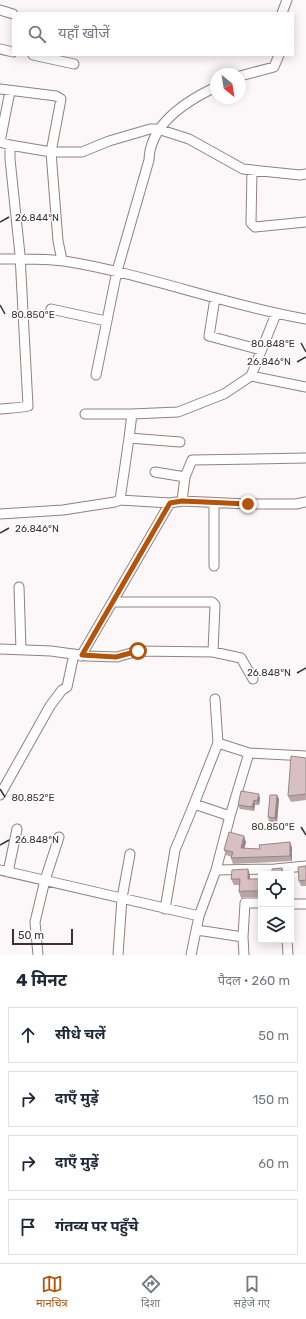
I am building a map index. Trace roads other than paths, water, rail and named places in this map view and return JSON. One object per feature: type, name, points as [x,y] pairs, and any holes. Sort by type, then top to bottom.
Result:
[{"type":"street","points":[[282,12],[287,0]]},
{"type":"street","points":[[1,12],[12,14]]},
{"type":"street","points":[[0,49],[12,52]]},
{"type":"street","points":[[38,56],[74,64]]},
{"type":"street","points":[[246,74],[274,67],[279,56]]},
{"type":"street","points":[[0,90],[56,96],[61,99],[51,152],[58,241],[62,260]]},
{"type":"street","points":[[96,375],[117,271],[149,160],[149,154],[158,129],[183,106],[210,90]]},
{"type":"street","points":[[10,91],[0,142],[10,145],[51,152],[82,152],[109,141],[150,129],[158,129],[189,139],[243,169],[300,175],[306,174]]},
{"type":"street","points":[[0,409],[28,406],[20,259],[10,159],[10,145]]},
{"type":"street","points":[[252,170],[251,223],[255,227],[306,222]]},
{"type":"street","points":[[0,259],[62,260],[117,271],[276,314],[306,319]]},
{"type":"street","points":[[215,298],[209,336],[261,350]]},
{"type":"street","points":[[50,310],[106,321]]},
{"type":"street","points":[[85,414],[178,412],[224,394],[251,376],[276,314]]},
{"type":"street","points":[[251,376],[306,387]]},
{"type":"street","points":[[120,500],[132,414]]},
{"type":"street","points":[[129,438],[180,442]]},
{"type":"street","points":[[182,501],[185,477],[192,460],[306,458]]},
{"type":"street","points":[[155,472],[185,477]]},
{"type":"street","points":[[0,514],[63,510],[120,500],[170,503],[182,501],[248,504],[296,504],[306,502]]},
{"type":"street","points":[[0,795],[50,706],[62,690],[67,687],[79,655],[113,602],[170,503]]},
{"type":"street","points":[[214,503],[214,566]]},
{"type":"street","points":[[19,587],[21,650]]},
{"type":"street","points":[[113,602],[212,602],[215,605],[214,652]]},
{"type":"street","points":[[0,649],[51,651],[79,655],[116,657],[138,651],[214,652],[241,658],[253,679]]},
{"type":"street","points":[[165,909],[175,850],[218,743],[215,699]]},
{"type":"street","points":[[218,743],[249,753],[306,756]]},
{"type":"street","points":[[191,955],[199,916],[216,870],[249,753]]},
{"type":"street","points":[[194,804],[230,816]]},
{"type":"street","points":[[17,829],[4,871],[199,916]]},
{"type":"street","points":[[38,955],[35,922],[45,880],[59,837]]},
{"type":"street","points":[[118,955],[122,898],[130,854]]},
{"type":"street","points":[[216,870],[275,869],[306,866]]},
{"type":"street","points":[[244,955],[245,903],[258,903]]},
{"type":"street","points":[[294,904],[306,904]]},
{"type":"street","points":[[197,930],[244,937]]},
{"type":"street","points":[[287,943],[288,955]]}]
